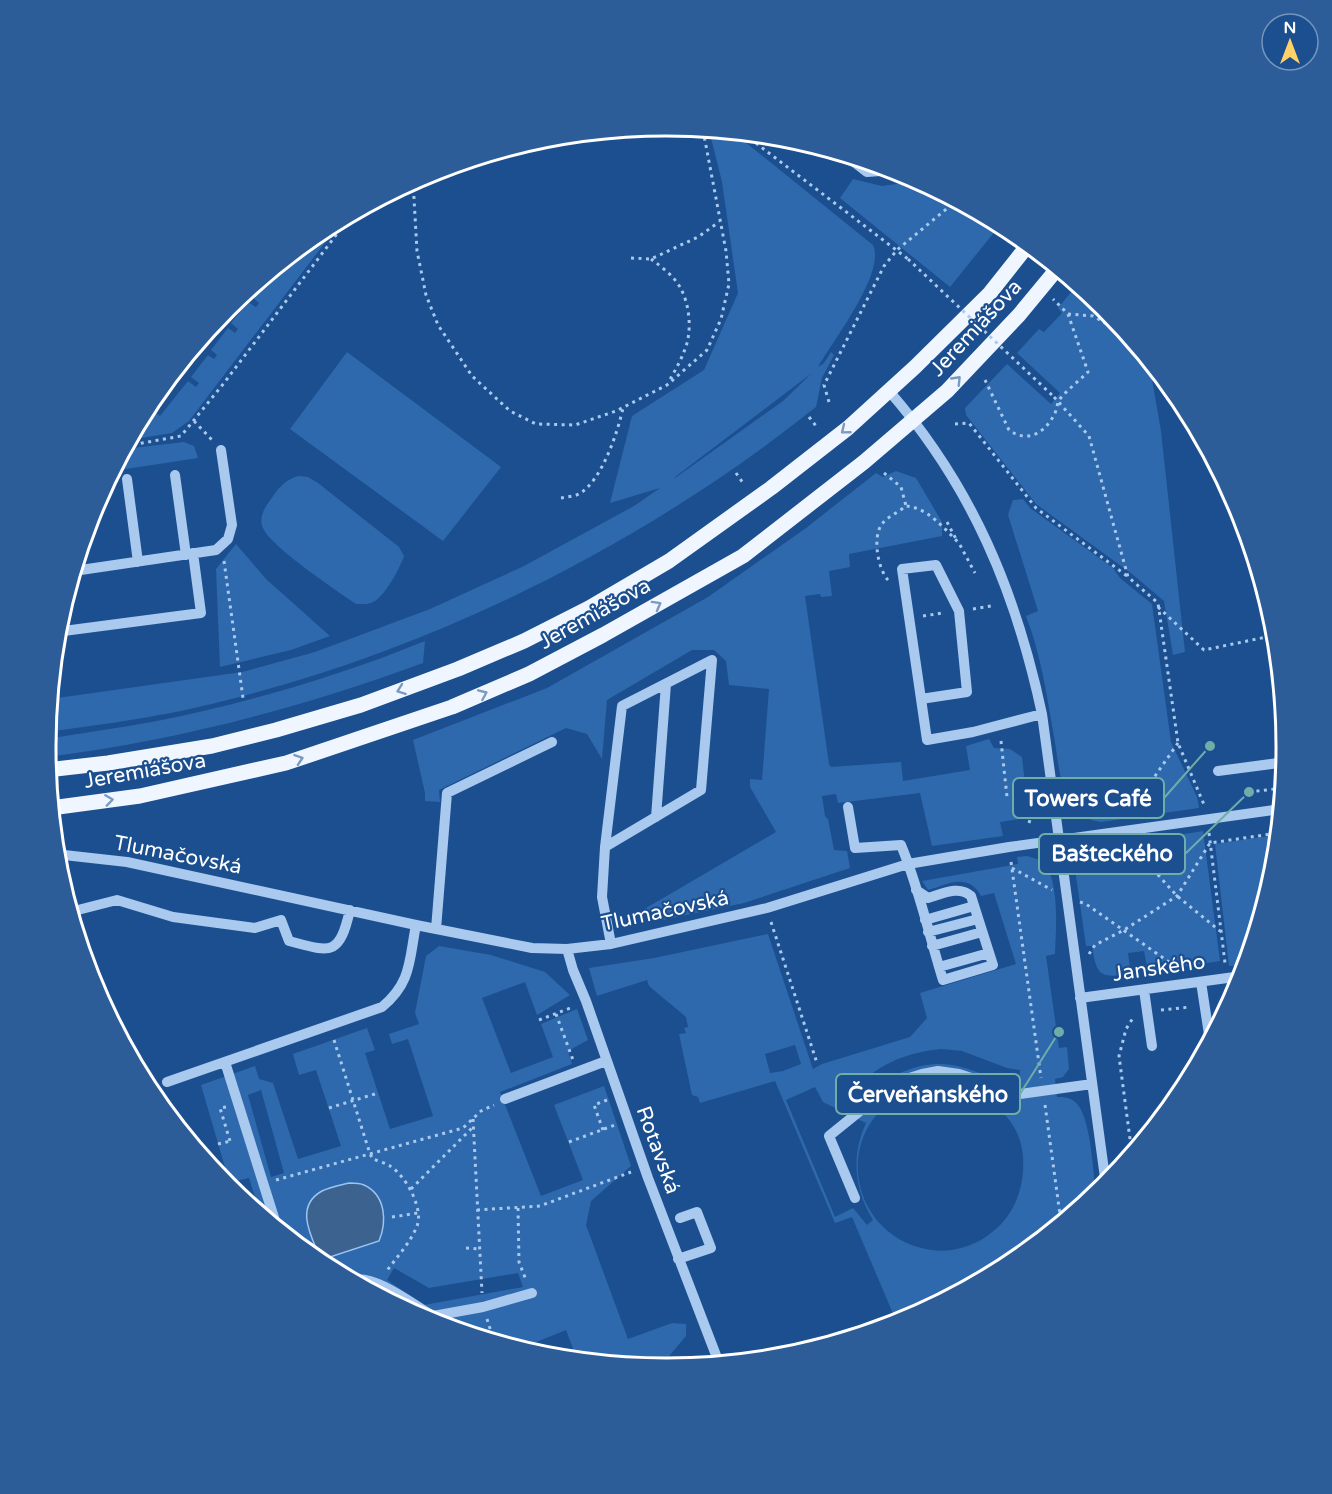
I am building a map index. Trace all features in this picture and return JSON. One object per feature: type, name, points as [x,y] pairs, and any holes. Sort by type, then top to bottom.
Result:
[{"type":"main road","name":"Jeremiášova","points":[[57,769],[212,746],[361,705],[458,669],[524,641],[589,608],[669,561],[849,428],[990,293],[1023,252]]},
{"type":"main road","name":"Jeremiášova","points":[[59,807],[140,796],[286,763],[452,707],[529,674],[603,635],[743,556],[864,462],[946,391],[1019,315],[1052,275]]},
{"type":"street","points":[[889,391],[914,420],[968,505],[998,566],[1027,649],[1041,714],[1104,1172]]},
{"type":"street","points":[[82,570],[216,550],[228,539],[232,525],[221,450]]},
{"type":"street","points":[[67,631],[201,613],[175,475]]},
{"type":"street","points":[[127,479],[138,562]]},
{"type":"street","points":[[921,699],[967,692],[959,611],[936,565],[902,569],[909,608],[921,699],[927,740],[973,732],[1041,714]]},
{"type":"street","points":[[605,847],[701,790],[712,660],[622,706],[605,847],[602,897],[611,944]]},
{"type":"street","points":[[656,817],[666,684]]},
{"type":"street","points":[[436,929],[447,793],[552,742]]},
{"type":"street","points":[[1218,771],[1276,763]]},
{"type":"street","points":[[848,807],[855,848],[901,845],[939,967],[989,952],[971,896],[965,891],[956,890],[928,898],[916,890]]},
{"type":"street","name":"Tlumačovská","points":[[65,852],[127,862],[532,948],[567,948],[611,944],[767,908],[908,864],[1058,840],[1273,810]]},
{"type":"street","points":[[78,910],[117,900],[173,917],[255,927],[281,920],[289,941],[322,950],[336,945],[344,933],[350,910]]},
{"type":"street","points":[[925,920],[974,906]]},
{"type":"street","points":[[928,932],[978,919]]},
{"type":"street","points":[[167,1082],[382,1007],[398,992],[405,980],[416,925]]},
{"type":"street","points":[[932,946],[982,932]]},
{"type":"street","name":"Rotavská","points":[[567,948],[644,1168],[716,1355]]},
{"type":"street","name":"Janského","points":[[1080,998],[1232,977]]},
{"type":"street","points":[[1201,982],[1208,1028]]},
{"type":"street","points":[[1144,990],[1152,1046]]},
{"type":"street","points":[[225,1062],[273,1214]]},
{"type":"street","points":[[505,1100],[606,1062]]},
{"type":"street","points":[[855,1198],[829,1136],[886,1090],[906,1079],[938,1071],[959,1074],[1020,1094],[1092,1084]]},
{"type":"street","points":[[678,1259],[711,1248],[697,1212],[680,1218]]},
{"type":"street","points":[[371,1282],[402,1298]]},
{"type":"street","points":[[441,1314],[483,1307],[532,1293]]},
{"type":"path","points":[[414,191],[417,251],[426,295],[438,325],[472,376],[510,411],[536,424],[575,425],[623,408],[667,385],[707,350],[722,320],[729,284],[726,251],[704,138]]},
{"type":"path","points":[[757,144],[908,259],[1054,397],[1089,436],[1128,578]]},
{"type":"path","points":[[829,402],[824,385],[885,266],[897,250],[950,206]]},
{"type":"path","points":[[631,258],[651,259],[698,237],[720,222]]},
{"type":"path","points":[[136,444],[181,436],[338,232]]},
{"type":"path","points":[[651,259],[667,271],[681,289],[687,310],[689,330],[686,348],[667,385]]},
{"type":"path","points":[[986,380],[1006,426],[1016,435],[1031,436],[1041,432],[1049,423],[1058,401],[1088,372],[1068,314],[1055,301]]},
{"type":"path","points":[[1068,314],[1093,316],[1105,323]]},
{"type":"path","points":[[561,498],[579,494],[592,482],[618,431],[623,408]]},
{"type":"path","points":[[809,417],[816,426]]},
{"type":"path","points":[[194,420],[221,450]]},
{"type":"path","points":[[956,424],[969,423],[1036,508],[1158,603],[1178,743],[1206,809]]},
{"type":"path","points":[[736,473],[743,483]]},
{"type":"path","points":[[884,473],[901,487],[906,507]]},
{"type":"path","points":[[894,587],[882,573],[877,539],[882,524],[906,507],[918,507],[960,544]]},
{"type":"path","points":[[947,522],[975,573]]},
{"type":"path","points":[[216,550],[224,562],[243,698]]},
{"type":"path","points":[[909,608],[919,616],[991,606]]},
{"type":"path","points":[[1158,607],[1204,650],[1266,637]]},
{"type":"path","points":[[1001,741],[1007,797]]},
{"type":"path","points":[[1124,809],[1155,776],[1178,743]]},
{"type":"path","points":[[1029,823],[1032,813],[1030,789]]},
{"type":"path","points":[[1249,792],[1275,789]]},
{"type":"path","points":[[1208,831],[1225,964]]},
{"type":"path","points":[[1089,955],[1095,945],[1124,930],[1176,896],[1210,843],[1270,834]]},
{"type":"path","points":[[1123,844],[1151,867],[1176,896],[1220,931]]},
{"type":"path","points":[[1010,857],[1042,1082]]},
{"type":"path","points":[[1012,868],[1065,897],[1086,904],[1181,971]]},
{"type":"path","points":[[767,908],[817,1063]]},
{"type":"path","points":[[539,1020],[578,1005]]},
{"type":"path","points":[[1131,1143],[1119,1056],[1126,1029],[1137,1012],[1205,1006]]},
{"type":"path","points":[[556,1014],[578,1073]]},
{"type":"path","points":[[329,1027],[370,1154],[373,1159],[390,1166],[402,1177],[411,1189],[418,1213],[417,1228],[379,1284]]},
{"type":"path","points":[[329,1108],[378,1093]]},
{"type":"path","points":[[603,1130],[594,1105],[610,1098]]},
{"type":"path","points":[[1044,1099],[1060,1213]]},
{"type":"path","points":[[263,1183],[463,1128],[481,1111],[505,1100]]},
{"type":"path","points":[[473,1119],[483,1307],[491,1332]]},
{"type":"path","points":[[569,1142],[618,1124]]},
{"type":"path","points":[[411,1189],[473,1127]]},
{"type":"path","points":[[477,1210],[540,1206],[644,1168]]},
{"type":"path","points":[[518,1208],[519,1262],[532,1293]]},
{"type":"path","points":[[392,1217],[418,1213]]},
{"type":"path","points":[[466,1248],[479,1249]]},
{"type":"shaded area","points":[[711,139],[745,142],[873,245],[875,257],[865,289],[818,367],[824,363],[831,352],[834,355],[822,378],[816,407],[746,460],[672,509],[595,554],[516,595],[435,631],[352,663],[267,690],[181,711],[56,731],[58,698],[242,672],[315,652],[430,609],[524,566],[634,506],[660,488],[610,503],[632,416],[704,370],[738,293],[722,182]],"holes":[[[812,373],[783,401],[675,477]]]},
{"type":"shaded area","points":[[853,179],[882,186],[901,183],[936,199],[994,232],[950,287],[840,198]]},
{"type":"shaded area","points":[[328,238],[189,421],[172,433],[139,438],[155,413],[160,416],[188,381],[196,387],[199,383],[191,377],[208,355],[214,359],[217,355],[211,350],[228,328],[235,333],[238,329],[231,323],[248,302],[256,307],[259,303],[253,298]]},
{"type":"shaded area","points":[[1072,291],[1125,344],[1152,377],[1161,431],[1185,652],[1173,655],[1164,601],[1132,574],[1036,504],[966,415],[965,408],[1007,364],[1051,404],[1060,393],[1017,353],[1039,329],[1044,332],[1062,313],[1058,308]]},
{"type":"shaded area","points":[[347,352],[501,467],[443,541],[290,429]]},
{"type":"shaded area","points":[[184,442],[194,446],[198,458],[122,470],[134,448]]},
{"type":"shaded area","points":[[896,471],[916,478],[942,522],[942,536],[849,554],[850,567],[829,571],[832,596],[821,597],[820,594],[805,596],[829,764],[831,767],[901,762],[903,781],[970,770],[966,746],[989,739],[994,748],[1010,749],[1022,757],[1028,810],[1026,818],[1000,822],[1003,836],[932,846],[920,793],[838,803],[836,794],[822,796],[834,850],[847,851],[850,868],[744,903],[658,921],[641,911],[776,832],[750,787],[750,779],[762,780],[769,689],[729,685],[726,661],[714,650],[692,650],[607,700],[602,759],[587,734],[566,728],[439,790],[440,802],[425,801],[413,740],[547,688],[708,597],[806,528],[876,473],[883,477]]},
{"type":"shaded area","points":[[299,476],[308,477],[318,483],[399,547],[404,556],[402,561],[388,587],[375,601],[368,604],[356,604],[291,557],[268,536],[263,528],[262,517],[269,502],[283,484]]},
{"type":"shaded area","points":[[1023,499],[1030,508],[1113,568],[1120,578],[1152,604],[1171,742],[1197,797],[1199,808],[1101,822],[1092,820],[1077,811],[1067,797],[1061,780],[1043,676],[1026,616],[1038,611],[1008,515],[1013,500]]},
{"type":"shaded area","points":[[236,544],[266,579],[330,636],[291,650],[220,667],[216,569]]},
{"type":"shaded area","points":[[425,641],[423,663],[331,694],[238,721],[190,732],[56,756],[56,737],[161,720],[228,705],[285,690]]},
{"type":"shaded area","points":[[1203,831],[1220,961],[1148,972],[1144,951],[1128,953],[1131,974],[1113,976],[1102,973],[1098,970],[1092,946],[1086,946],[1076,876],[1081,860],[1093,851],[1104,847]]},
{"type":"shaded area","points":[[1270,836],[1256,905],[1236,966],[1229,966],[1215,844]]},
{"type":"shaded area","points":[[1027,856],[1043,861],[1055,893],[1055,954],[1046,956],[1059,1048],[1067,1047],[1069,1069],[1063,1077],[1055,1079],[1057,1097],[1068,1098],[1075,1102],[1085,1118],[1095,1182],[1069,1206],[1005,1255],[936,1295],[893,1314],[852,1217],[835,1223],[775,1081],[700,1103],[698,1097],[692,1095],[679,1034],[686,1033],[684,1028],[688,1027],[686,1017],[649,986],[647,980],[597,996],[589,968],[654,958],[768,934],[813,1069],[822,1064],[910,1037],[927,1018],[920,993],[1016,964],[994,893],[981,896],[970,884],[964,882],[950,883],[928,890],[922,881],[1018,864],[1017,857]],"holes":[[[795,1045],[801,1064],[770,1073],[765,1054]],[[941,1049],[962,1051],[1007,1068],[1020,1070],[1019,1084],[1004,1082],[950,1065],[927,1065],[893,1076],[849,1110],[841,1104],[863,1081],[885,1065],[910,1055]],[[936,1085],[966,1091],[993,1104],[1005,1114],[1013,1126],[1020,1140],[1023,1156],[1020,1189],[1006,1218],[978,1242],[963,1248],[947,1250],[931,1250],[904,1242],[883,1226],[868,1206],[859,1183],[858,1158],[864,1134],[879,1113],[905,1093]],[[815,1087],[823,1102],[866,1123],[858,1148],[857,1172],[858,1184],[873,1220],[867,1225],[853,1208],[835,1217],[786,1100]]]},
{"type":"shaded area","points":[[439,946],[491,955],[545,972],[570,995],[537,1015],[525,982],[482,998],[511,1073],[553,1057],[541,1024],[577,1009],[588,1040],[568,1051],[572,1064],[500,1092],[541,1196],[583,1180],[554,1105],[604,1086],[631,1166],[591,1201],[586,1225],[628,1339],[672,1323],[686,1324],[686,1336],[668,1358],[574,1350],[566,1330],[534,1343],[508,1337],[432,1311],[396,1295],[327,1255],[256,1199],[249,1178],[236,1181],[226,1170],[201,1085],[255,1066],[259,1079],[273,1083],[298,1159],[341,1146],[316,1070],[299,1075],[293,1054],[367,1028],[375,1050],[365,1053],[390,1129],[433,1116],[408,1039],[392,1044],[389,1034],[419,1024],[415,1013],[426,956]],"holes":[[[261,1090],[284,1173],[271,1177],[248,1095]],[[394,1268],[429,1288],[518,1273],[523,1287],[424,1305],[387,1280]]]},
{"type":"shaded area","points":[[359,1183],[377,1195],[384,1218],[379,1241],[330,1257],[316,1247],[307,1221],[309,1204],[322,1191]]},
{"type":"place","name":"Towers Café","points":[[1210,746]]},
{"type":"place","name":"Bašteckého","points":[[1249,792]]},
{"type":"place","name":"Červeňanského","points":[[1059,1032]]}]
